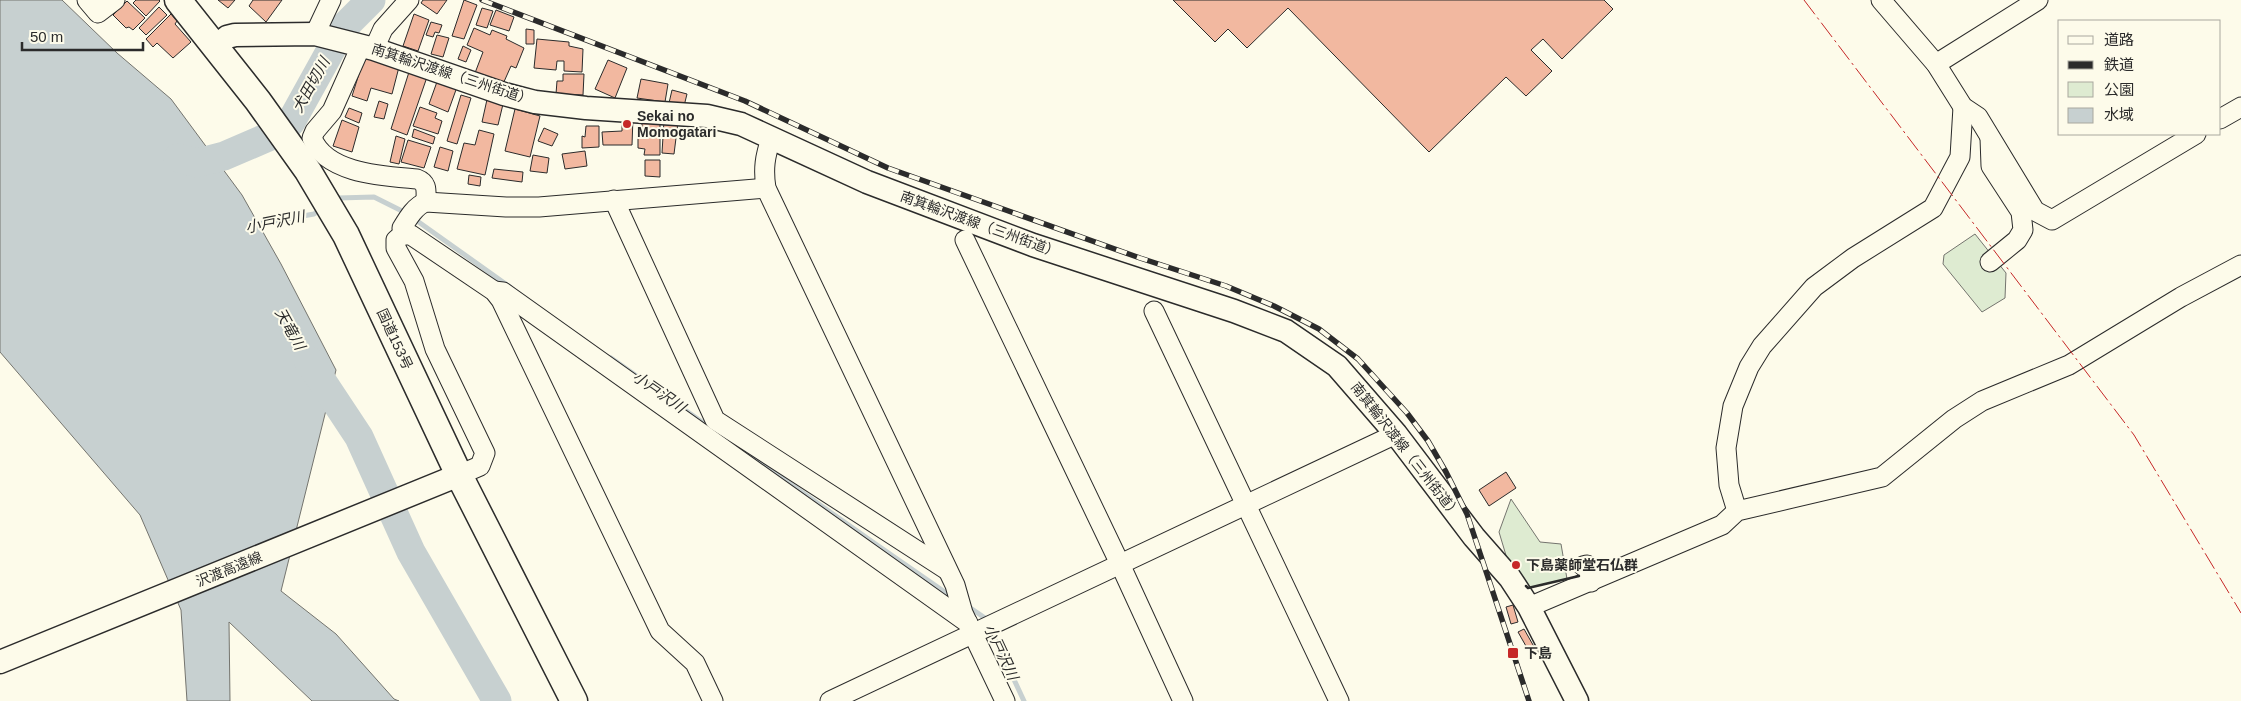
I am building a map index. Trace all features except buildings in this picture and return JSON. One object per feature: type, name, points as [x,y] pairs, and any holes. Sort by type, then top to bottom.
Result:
[{"type":"highway","name":"国道153号","points":[[178,0],[258,101],[308,171],[346,235],[377,301],[449,479],[574,701]]},
{"type":"main road","name":"南箕輪沢渡線（三州街道）","points":[[216,46],[227,37],[235,35],[319,35],[364,46],[504,94],[535,102],[586,108],[707,116],[741,124],[867,182],[1033,245],[1234,311],[1286,331],[1337,366],[1396,434],[1474,537],[1510,578],[1529,607],[1577,701]]},
{"type":"main road","name":"沢渡高遠線","points":[[0,662],[449,479]]},
{"type":"street","points":[[93,6],[115,0]]},
{"type":"street","points":[[319,35],[331,0]]},
{"type":"street","points":[[409,0],[383,29],[364,46],[332,111],[315,131],[312,138],[316,148],[356,171],[368,175],[423,181],[426,186],[412,218],[396,240],[396,248],[414,281],[435,349],[485,453],[480,466],[449,479]]},
{"type":"street","points":[[1881,0],[1936,64],[1964,107],[1978,117],[2035,211],[2052,220],[2194,135]]},
{"type":"street","points":[[1936,64],[2038,0]]},
{"type":"street","points":[[2221,118],[2241,106]]},
{"type":"street","points":[[1737,511],[1729,484],[1726,448],[1733,406],[1749,367],[1762,346],[1814,287],[1853,258],[1933,208],[1960,157],[1964,107]]},
{"type":"street","points":[[1990,137],[1991,166],[2021,212],[2023,230],[2017,240],[1990,262]]},
{"type":"street","points":[[771,139],[764,159],[763,172],[766,188],[951,578],[1005,701]]},
{"type":"street","points":[[412,218],[506,208],[766,188]]},
{"type":"street","points":[[614,200],[716,420],[951,578]]},
{"type":"street","points":[[412,218],[411,235],[494,291],[506,309],[660,631],[695,663],[713,701]]},
{"type":"street","points":[[965,240],[1120,564],[1183,701]]},
{"type":"street","points":[[1529,607],[1587,574],[1722,525],[1737,511],[1882,477],[1954,419],[1982,400],[2069,365],[2181,297],[2241,266]]},
{"type":"street","points":[[494,291],[503,292],[971,626]]},
{"type":"street","points":[[1154,311],[1339,701]]},
{"type":"street","points":[[842,699],[971,626],[999,622],[1396,434]]},
{"type":"green space","points":[[1975,234],[2006,273],[2005,298],[1982,312],[1943,264],[1944,255]]},
{"type":"green space","points":[[1511,499],[1540,542],[1561,544],[1567,579],[1528,588],[1508,562],[1499,532]]},
{"type":"water","points":[[0,0],[62,0],[117,53],[171,99],[242,195],[281,264],[336,370],[281,591],[336,634],[394,699],[399,701],[312,701],[229,622],[230,701],[187,701],[181,610],[140,515],[0,352]]},
{"type":"waterway","name":"犬田切川","points":[[178,158],[197,163],[224,156],[273,135],[291,122],[343,28],[371,0]]},
{"type":"waterway","name":"小戸沢川","points":[[334,200],[338,198],[374,197],[406,213]]},
{"type":"waterway","name":"小戸沢川","points":[[252,225],[314,214],[321,209]]},
{"type":"waterway","name":"小戸沢川","points":[[413,218],[510,287]]},
{"type":"waterway","name":"小戸沢川","points":[[611,358],[952,597]]},
{"type":"waterway","name":"天竜川","points":[[308,360],[359,437],[411,552],[497,701]]},
{"type":"waterway","name":"小戸沢川","points":[[966,605],[985,618],[1024,701]]},
{"type":"railway","points":[[482,0],[745,101],[888,168],[1140,258],[1226,286],[1274,306],[1319,329],[1358,359],[1407,413],[1428,441],[1446,472],[1467,514],[1529,701]]},
{"type":"wall","points":[[1526,586],[1528,588],[1579,576]]},
{"type":"power","points":[[1804,0],[2134,435],[2241,613]]},
{"type":"place","name":"Sekai no Momogatari","points":[[627,124]]},
{"type":"place","name":"下島薬師堂石仏群","points":[[1516,565]]},
{"type":"place","name":"下島","points":[[1513,653]]}]
